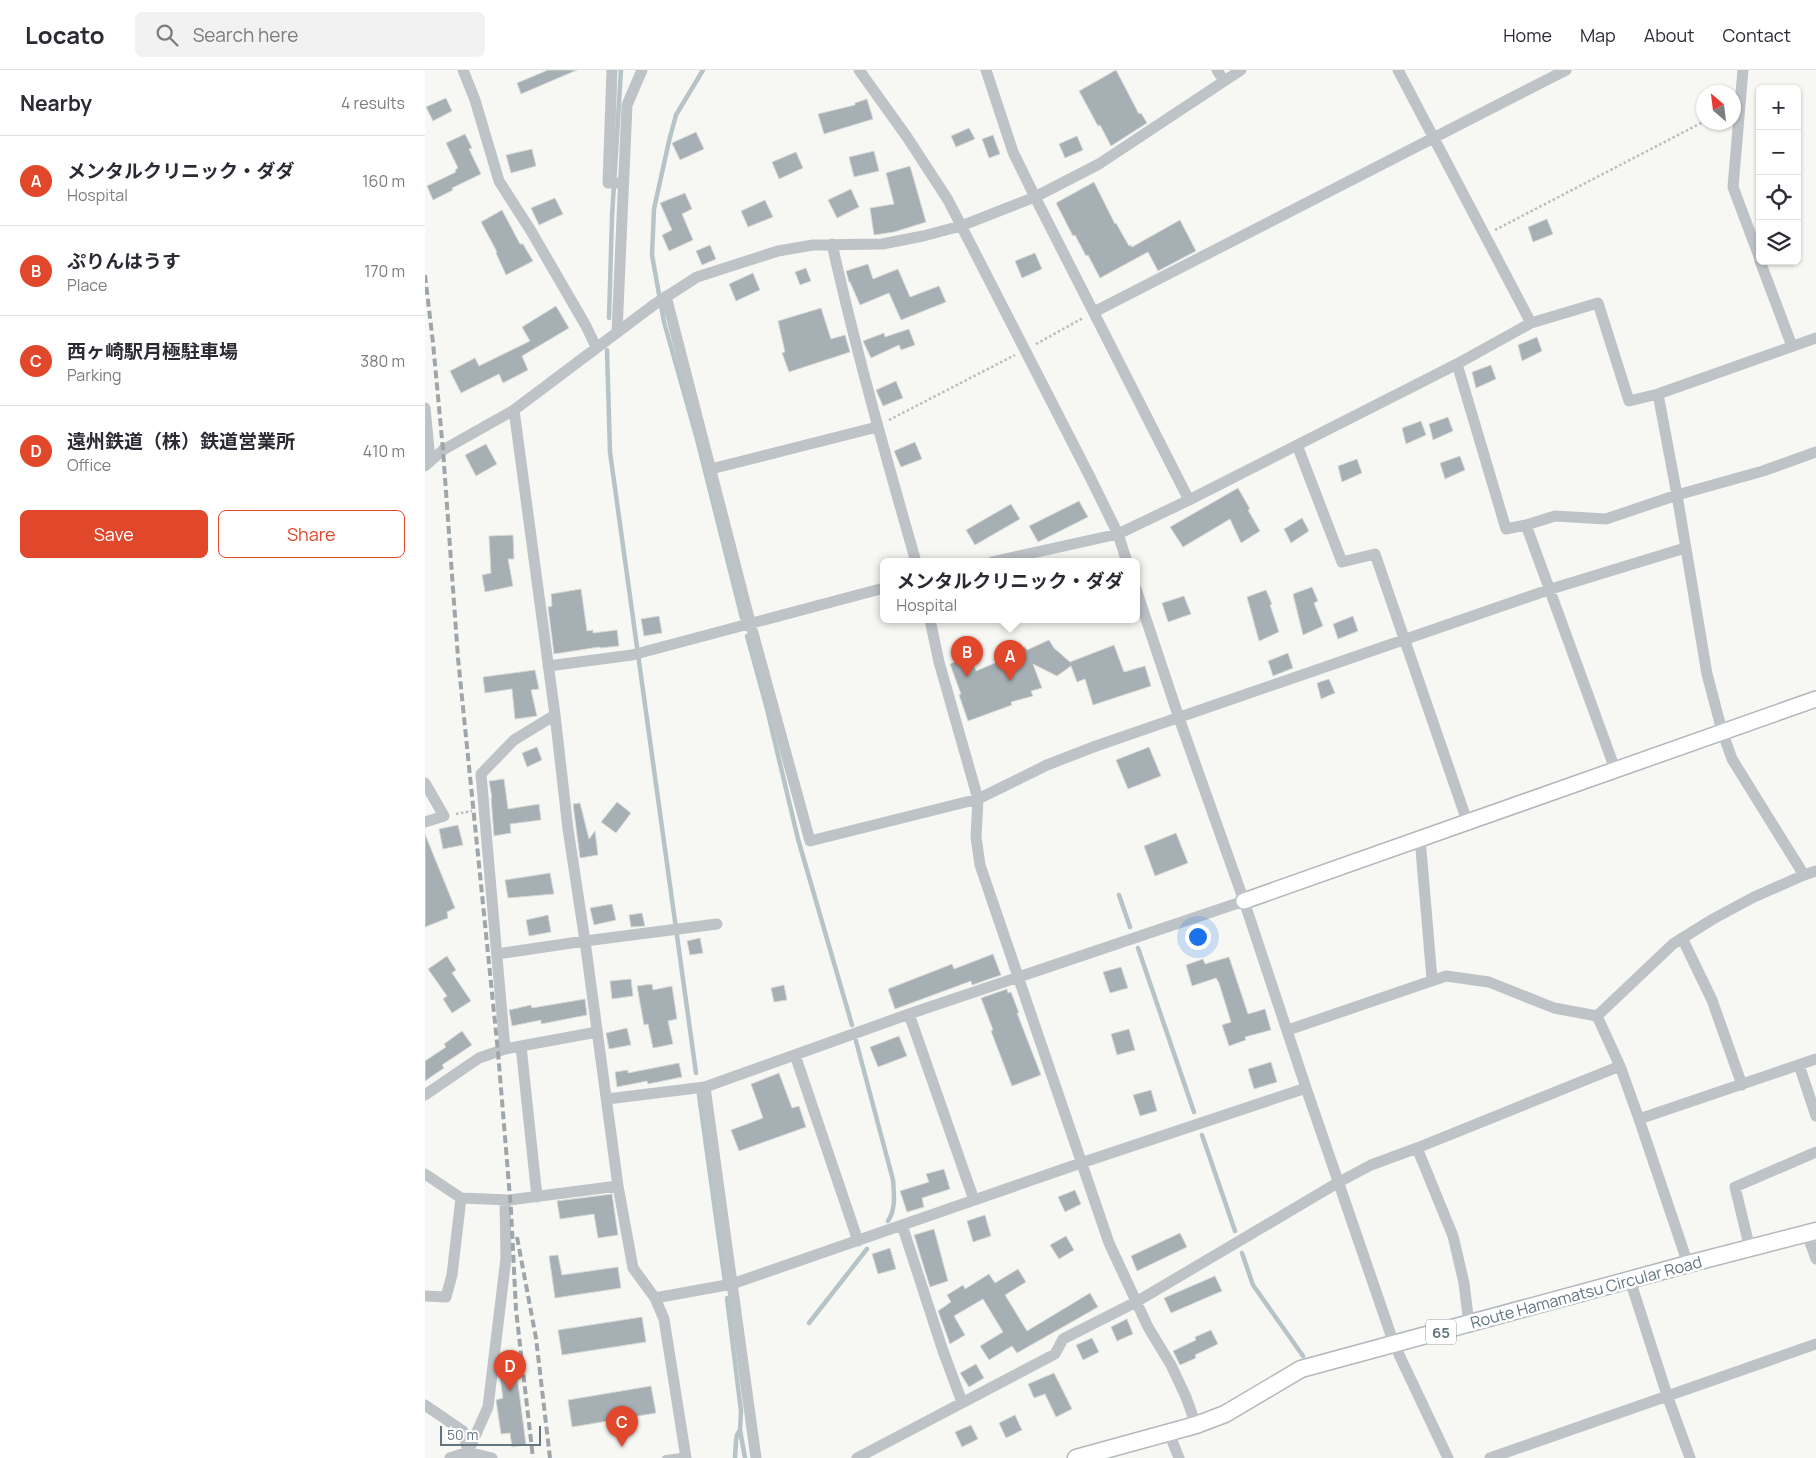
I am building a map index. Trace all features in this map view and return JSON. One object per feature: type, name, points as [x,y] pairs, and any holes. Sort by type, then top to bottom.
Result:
[{"type":"main road","name":"Route Hamamatsu Circular Road","points":[[1076,1458],[1169,1433],[1225,1414],[1301,1369],[1811,1232]]},
{"type":"street","points":[[463,70],[475,100],[499,181],[536,238],[596,347]]},
{"type":"street","points":[[611,70],[608,182],[622,183]]},
{"type":"street","points":[[617,332],[622,183],[627,104],[642,70]]},
{"type":"street","points":[[859,70],[948,200],[1118,534],[1126,558]]},
{"type":"street","points":[[1217,70],[1224,81]]},
{"type":"street","points":[[428,463],[443,450],[514,410],[666,296],[697,277],[778,251],[832,244],[882,244],[961,226],[1035,197],[1099,164],[1241,70]]},
{"type":"street","points":[[1399,70],[1531,323]]},
{"type":"street","points":[[1094,312],[1566,70]]},
{"type":"street","points":[[1743,70],[1733,187],[1756,249]]},
{"type":"street","points":[[988,71],[1013,152],[1189,500]]},
{"type":"street","points":[[832,244],[877,426],[915,558]]},
{"type":"street","points":[[1762,265],[1792,346]]},
{"type":"street","points":[[666,296],[750,622],[810,841],[977,799],[1047,765],[1096,746],[1551,589],[1685,548]]},
{"type":"street","points":[[1010,558],[1118,534],[1457,364],[1531,323],[1598,303],[1629,401],[1658,394],[1816,338]]},
{"type":"street","points":[[1457,364],[1506,529],[1527,525],[1555,516],[1605,519],[1677,495],[1763,471],[1816,452]]},
{"type":"street","points":[[1658,394],[1707,674],[1722,731],[1732,759],[1803,875]]},
{"type":"street","points":[[425,408],[428,463]]},
{"type":"street","points":[[514,410],[555,714],[568,829],[618,1186],[633,1268],[655,1298],[664,1319],[686,1456]]},
{"type":"street","points":[[711,469],[877,426]]},
{"type":"street","points":[[1297,445],[1342,562],[1375,554],[1403,640],[1467,821]]},
{"type":"street","points":[[1527,525],[1615,769]]},
{"type":"street","points":[[548,666],[636,654],[750,622],[880,589]]},
{"type":"street","points":[[1140,601],[1394,1344],[1444,1457]]},
{"type":"street","points":[[931,623],[939,662],[977,799],[976,837],[980,865],[1109,1243],[1148,1327],[1171,1366],[1196,1425]]},
{"type":"street","points":[[607,1099],[705,1087],[909,1014],[1244,901],[1816,699]]},
{"type":"street","points":[[505,1049],[481,774],[514,740],[555,714]]},
{"type":"street","points":[[425,783],[444,816],[425,822]]},
{"type":"street","points":[[1420,838],[1432,980]]},
{"type":"street","points":[[1597,1016],[1649,965],[1682,938],[1754,897],[1816,871]]},
{"type":"street","points":[[497,954],[717,924]]},
{"type":"street","points":[[1682,938],[1712,1000],[1742,1085]]},
{"type":"street","points":[[1288,1030],[1446,976],[1489,982],[1554,1008],[1597,1016]]},
{"type":"street","points":[[909,1014],[974,1200]]},
{"type":"street","points":[[1597,1016],[1620,1066],[1688,1264]]},
{"type":"street","points":[[425,1095],[479,1058],[505,1049],[597,1032]]},
{"type":"street","points":[[521,1046],[537,1197]]},
{"type":"street","points":[[795,1055],[858,1240]]},
{"type":"street","points":[[1639,1119],[1816,1059]]},
{"type":"street","points":[[1799,1065],[1816,1116]]},
{"type":"street","points":[[857,1458],[1055,1354],[1063,1340],[1136,1302],[1371,1165],[1620,1066]]},
{"type":"street","points":[[705,1087],[756,1458]]},
{"type":"street","points":[[655,1298],[732,1284],[1081,1163],[1306,1088]]},
{"type":"street","points":[[1417,1148],[1453,1236],[1464,1283],[1469,1324]]},
{"type":"street","points":[[1750,1249],[1735,1187],[1816,1152]]},
{"type":"street","points":[[425,1174],[461,1198],[505,1200],[618,1186]]},
{"type":"street","points":[[425,1296],[446,1296],[452,1275],[461,1198]]},
{"type":"street","points":[[468,1452],[488,1407],[506,1258],[505,1200]]},
{"type":"street","points":[[902,1225],[943,1352],[962,1402]]},
{"type":"street","points":[[1811,1232],[1816,1259]]},
{"type":"street","points":[[1630,1280],[1667,1395],[1690,1458]]},
{"type":"street","points":[[1490,1458],[1816,1344]]},
{"type":"street","points":[[425,1405],[463,1431],[468,1452]]},
{"type":"street","points":[[1169,1433],[1179,1458]]},
{"type":"street","points":[[450,1458],[468,1452],[492,1458]]},
{"type":"lane","points":[[665,1458],[686,1456]]},
{"type":"path","points":[[1485,235],[1696,126]]},
{"type":"path","points":[[877,426],[1025,350],[1094,312]]},
{"type":"path","points":[[444,816],[484,809]]},
{"type":"building","points":[[548,70],[577,70],[521,94],[517,83]]},
{"type":"building","points":[[1116,70],[1139,114],[1141,113],[1147,123],[1111,146],[1079,91]]},
{"type":"building","points":[[446,98],[452,111],[433,121],[426,107]]},
{"type":"building","points":[[867,99],[873,119],[824,134],[818,114],[855,105],[855,103]]},
{"type":"building","points":[[969,128],[975,139],[956,147],[951,136]]},
{"type":"building","points":[[696,132],[704,149],[680,160],[672,143]]},
{"type":"building","points":[[465,134],[472,148],[469,149],[481,174],[452,188],[453,190],[433,200],[427,186],[456,172],[455,170],[458,168],[446,143]]},
{"type":"building","points":[[993,135],[1000,154],[989,158],[982,139]]},
{"type":"building","points":[[1077,136],[1083,150],[1065,158],[1059,144]]},
{"type":"building","points":[[532,149],[536,166],[511,173],[506,155]]},
{"type":"building","points":[[874,151],[879,171],[854,177],[849,157]]},
{"type":"building","points":[[796,152],[803,168],[779,179],[772,162]]},
{"type":"building","points":[[910,166],[926,222],[894,232],[874,235],[870,208],[894,204],[886,173]]},
{"type":"building","points":[[1094,182],[1115,224],[1129,246],[1131,245],[1132,247],[1180,220],[1196,251],[1158,271],[1148,252],[1100,278],[1088,255],[1086,256],[1075,235],[1073,236],[1056,203]]},
{"type":"building","points":[[851,189],[859,207],[837,218],[828,200]]},
{"type":"building","points":[[685,193],[692,209],[682,214],[693,240],[669,251],[662,235],[672,230],[660,203]]},
{"type":"building","points":[[555,198],[563,214],[539,225],[531,208]]},
{"type":"building","points":[[765,200],[773,217],[748,227],[741,211]]},
{"type":"building","points":[[502,210],[520,244],[523,244],[533,261],[506,275],[497,252],[481,222]]},
{"type":"building","points":[[1547,219],[1553,234],[1533,242],[1528,227]]},
{"type":"building","points":[[710,245],[716,259],[702,265],[696,251]]},
{"type":"building","points":[[1035,253],[1042,269],[1022,278],[1015,261]]},
{"type":"building","points":[[868,264],[873,279],[898,269],[910,297],[939,286],[946,302],[901,320],[889,293],[860,305],[846,271]]},
{"type":"building","points":[[806,268],[811,281],[800,285],[795,272]]},
{"type":"building","points":[[753,273],[760,290],[736,301],[729,284]]},
{"type":"building","points":[[556,306],[569,328],[522,356],[528,370],[503,383],[499,374],[461,393],[450,371],[475,358],[479,366],[530,341],[522,327]]},
{"type":"building","points":[[821,308],[831,339],[845,335],[850,352],[789,372],[782,353],[785,352],[778,321]]},
{"type":"building","points":[[909,329],[915,345],[901,350],[899,345],[871,358],[863,341],[884,333],[885,337]]},
{"type":"building","points":[[1537,337],[1542,351],[1522,361],[1518,345]]},
{"type":"building","points":[[1491,365],[1496,379],[1476,388],[1472,372]]},
{"type":"building","points":[[896,381],[903,398],[883,406],[876,390]]},
{"type":"building","points":[[1448,417],[1453,431],[1433,440],[1429,424]]},
{"type":"building","points":[[1421,421],[1426,435],[1406,444],[1402,428]]},
{"type":"building","points":[[915,442],[922,459],[901,467],[894,451]]},
{"type":"building","points":[[486,444],[497,464],[476,476],[465,455]]},
{"type":"building","points":[[1460,456],[1465,470],[1445,479],[1440,463]]},
{"type":"building","points":[[1357,459],[1362,473],[1342,482],[1338,466]]},
{"type":"building","points":[[1238,488],[1260,531],[1241,543],[1230,519],[1183,547],[1170,527]]},
{"type":"building","points":[[1079,501],[1088,517],[1038,542],[1029,526]]},
{"type":"building","points":[[1011,504],[1020,519],[975,545],[966,530]]},
{"type":"building","points":[[1302,518],[1309,531],[1291,543],[1284,529]]},
{"type":"building","points":[[513,535],[514,559],[508,559],[513,586],[485,592],[482,575],[491,573],[489,536]]},
{"type":"building","points":[[1312,587],[1318,601],[1314,603],[1323,626],[1303,635],[1293,594]]},
{"type":"building","points":[[581,589],[587,631],[593,630],[593,633],[617,630],[619,646],[554,654],[548,607],[552,606],[551,594]]},
{"type":"building","points":[[1266,590],[1272,604],[1270,605],[1279,632],[1259,641],[1247,597]]},
{"type":"building","points":[[1184,596],[1191,614],[1168,622],[1162,603]]},
{"type":"building","points":[[659,616],[662,633],[644,636],[641,619]]},
{"type":"building","points":[[1353,616],[1358,631],[1338,639],[1333,624]]},
{"type":"building","points":[[1049,640],[1054,648],[1070,662],[1114,645],[1124,672],[1145,666],[1151,686],[1093,705],[1085,679],[1077,682],[1071,666],[1057,676],[1033,664],[1042,688],[1031,691],[1033,696],[1011,702],[1012,705],[968,721],[950,664],[971,655],[976,671],[1014,655],[1013,652],[1025,647],[1027,650]]},
{"type":"building","points":[[1288,653],[1293,668],[1273,676],[1268,661]]},
{"type":"building","points":[[535,670],[539,689],[531,690],[537,716],[515,719],[512,689],[485,693],[483,677]]},
{"type":"building","points":[[1329,679],[1335,693],[1321,699],[1317,683]]},
{"type":"building","points":[[537,747],[542,760],[527,767],[522,753]]},
{"type":"building","points":[[1149,747],[1161,776],[1128,789],[1116,760]]},
{"type":"building","points":[[504,779],[508,809],[539,804],[541,820],[510,824],[511,833],[494,836],[489,781]]},
{"type":"building","points":[[617,802],[631,813],[616,833],[601,822]]},
{"type":"building","points":[[580,803],[589,839],[595,831],[598,855],[580,858],[573,804]]},
{"type":"building","points":[[458,825],[463,845],[443,849],[439,829]]},
{"type":"building","points":[[1176,833],[1188,863],[1155,876],[1144,846]]},
{"type":"building","points":[[425,834],[455,908],[447,912],[448,918],[425,927]]},
{"type":"building","points":[[550,873],[554,894],[508,898],[505,880]]},
{"type":"building","points":[[612,904],[616,920],[594,925],[590,908]]},
{"type":"building","points":[[642,913],[645,926],[631,927],[629,915]]},
{"type":"building","points":[[548,915],[551,932],[529,936],[526,920]]},
{"type":"building","points":[[700,938],[703,953],[690,955],[687,941]]},
{"type":"building","points":[[993,954],[1001,975],[972,985],[971,981],[895,1009],[888,989],[952,964],[954,969]]},
{"type":"building","points":[[447,956],[456,970],[452,973],[471,1001],[452,1013],[443,999],[447,996],[428,969]]},
{"type":"building","points":[[1229,957],[1248,1014],[1265,1009],[1271,1030],[1245,1037],[1246,1040],[1229,1046],[1222,1025],[1231,1022],[1219,983],[1216,978],[1192,986],[1186,965],[1203,959],[1205,964]]},
{"type":"building","points":[[1121,967],[1128,988],[1110,993],[1103,972]]},
{"type":"building","points":[[631,979],[633,996],[612,999],[610,981]]},
{"type":"building","points":[[652,984],[653,990],[672,986],[677,1019],[668,1021],[673,1044],[653,1048],[648,1024],[644,1025],[637,986]]},
{"type":"building","points":[[784,985],[787,1000],[774,1002],[771,988]]},
{"type":"building","points":[[1007,989],[1008,993],[1011,992],[1041,1075],[1012,1086],[991,1031],[993,1030],[981,998]]},
{"type":"building","points":[[585,999],[587,1015],[541,1024],[541,1020],[512,1026],[509,1010],[531,1005],[532,1008]]},
{"type":"building","points":[[627,1028],[631,1045],[609,1049],[606,1033]]},
{"type":"building","points":[[1129,1029],[1135,1050],[1117,1055],[1111,1034]]},
{"type":"building","points":[[462,1031],[472,1045],[442,1065],[444,1068],[425,1081],[425,1061],[446,1047],[444,1044]]},
{"type":"building","points":[[899,1036],[907,1056],[878,1067],[870,1047]]},
{"type":"building","points":[[1271,1062],[1277,1082],[1254,1089],[1248,1069]]},
{"type":"building","points":[[679,1063],[682,1077],[648,1084],[647,1081],[617,1087],[615,1072],[628,1070],[628,1073]]},
{"type":"building","points":[[779,1073],[792,1108],[799,1106],[806,1127],[739,1151],[731,1130],[763,1118],[751,1084]]},
{"type":"building","points":[[1151,1090],[1157,1111],[1140,1116],[1133,1095]]},
{"type":"building","points":[[944,1169],[950,1189],[922,1198],[924,1207],[907,1212],[900,1191],[929,1182],[926,1174]]},
{"type":"building","points":[[1075,1190],[1081,1204],[1065,1212],[1058,1197]]},
{"type":"building","points":[[612,1194],[618,1235],[598,1238],[594,1214],[560,1219],[557,1201]]},
{"type":"building","points":[[985,1215],[991,1236],[973,1242],[967,1221]]},
{"type":"building","points":[[934,1229],[948,1281],[930,1287],[914,1235]]},
{"type":"building","points":[[1180,1233],[1187,1247],[1137,1271],[1131,1256]]},
{"type":"building","points":[[1066,1236],[1074,1250],[1059,1259],[1050,1245]]},
{"type":"building","points":[[890,1248],[896,1269],[878,1274],[872,1254]]},
{"type":"building","points":[[558,1255],[562,1275],[618,1267],[621,1288],[555,1298],[549,1256]]},
{"type":"building","points":[[1018,1269],[1026,1282],[1005,1295],[1027,1331],[1090,1293],[1098,1307],[1017,1353],[1012,1346],[989,1360],[980,1346],[1003,1332],[983,1299],[954,1316],[965,1335],[950,1344],[938,1311],[951,1302],[947,1295],[963,1285],[965,1289],[989,1274],[995,1283]]},
{"type":"building","points":[[1215,1276],[1222,1291],[1171,1313],[1164,1298]]},
{"type":"building","points":[[642,1317],[646,1342],[562,1355],[558,1330]]},
{"type":"building","points":[[1127,1319],[1133,1334],[1117,1341],[1111,1327]]},
{"type":"building","points":[[1211,1330],[1218,1344],[1195,1355],[1196,1358],[1180,1365],[1173,1351],[1196,1340],[1195,1337]]},
{"type":"building","points":[[1092,1338],[1099,1352],[1083,1360],[1076,1345]]},
{"type":"building","points":[[976,1364],[984,1378],[969,1387],[960,1373]]},
{"type":"building","points":[[1054,1373],[1072,1409],[1056,1417],[1045,1394],[1034,1398],[1028,1384]]},
{"type":"building","points":[[517,1376],[526,1445],[512,1447],[510,1433],[501,1434],[496,1400],[503,1398],[500,1378]]},
{"type":"building","points":[[651,1386],[656,1413],[572,1427],[568,1400]]},
{"type":"building","points":[[1015,1415],[1022,1430],[1006,1438],[999,1423]]},
{"type":"building","points":[[971,1425],[978,1439],[962,1447],[955,1432]]},
{"type":"waterway","points":[[609,318],[612,217],[621,70]]},
{"type":"waterway","points":[[703,70],[676,115],[654,209],[652,255],[664,322],[697,439],[742,618]]},
{"type":"waterway","points":[[607,350],[610,452],[696,1073]]},
{"type":"waterway","points":[[747,636],[767,709],[798,839],[852,1025]]},
{"type":"waterway","points":[[1119,895],[1130,927]]},
{"type":"waterway","points":[[1138,948],[1194,1112]]},
{"type":"waterway","points":[[856,1041],[893,1180],[893,1206],[888,1221]]},
{"type":"waterway","points":[[699,1095],[725,1282]]},
{"type":"waterway","points":[[1202,1135],[1235,1231]]},
{"type":"waterway","points":[[809,1323],[867,1249]]},
{"type":"waterway","points":[[1242,1253],[1253,1285],[1303,1356]]},
{"type":"waterway","points":[[727,1298],[741,1411],[735,1458]]},
{"type":"waterway","points":[[740,1430],[745,1458]]},
{"type":"railway","points":[[425,275],[443,450],[458,658],[498,1052],[511,1210],[516,1310],[533,1458]]},
{"type":"railway","points":[[517,1237],[536,1338],[550,1458]]},
{"type":"place","name":"ぷりんはうす","points":[[967,677]]},
{"type":"place","name":"メンタルクリニック・ダダ","points":[[1010,681]]},
{"type":"place","name":"遠州鉄道（株）鉄道営業所","points":[[510,1391]]},
{"type":"place","name":"西ヶ崎駅月極駐車場","points":[[622,1447]]}]
